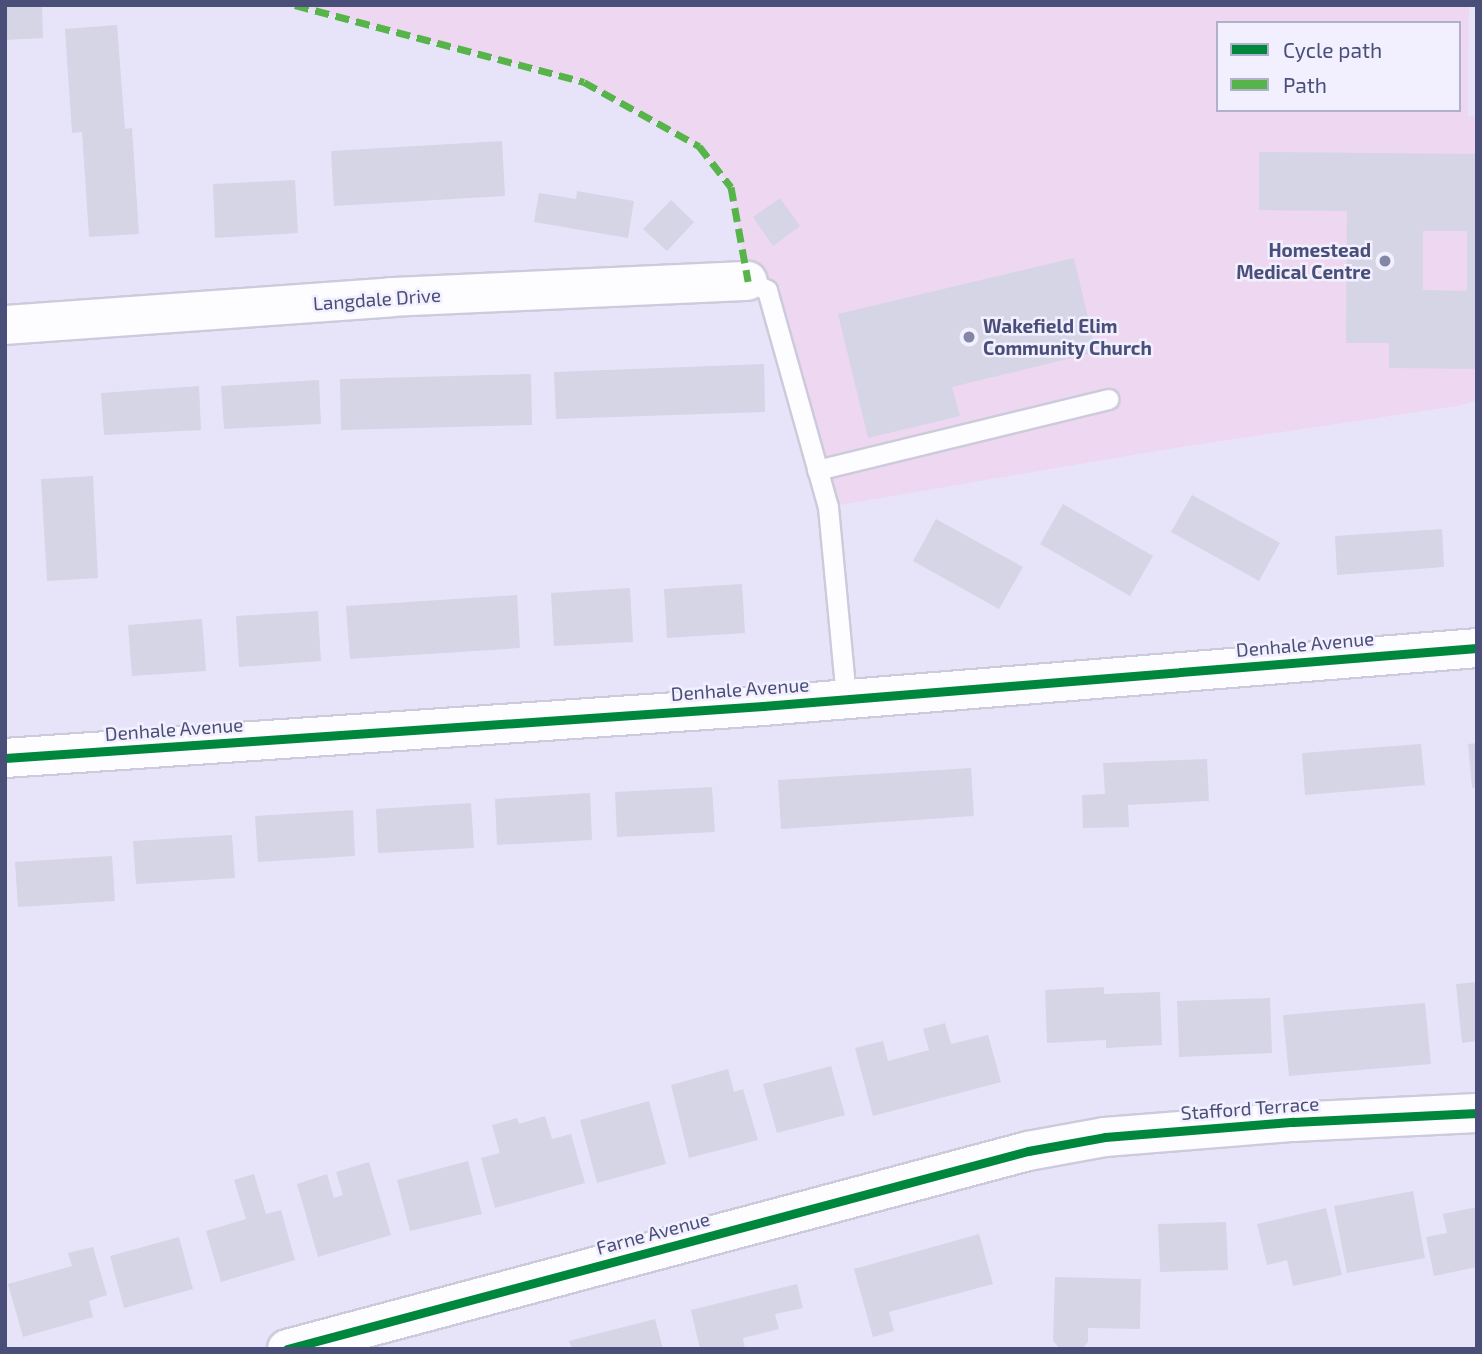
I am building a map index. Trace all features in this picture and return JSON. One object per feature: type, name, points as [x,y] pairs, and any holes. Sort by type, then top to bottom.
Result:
[{"type":"street","name":"Langdale Drive","points":[[5,325],[391,297],[748,281]]},
{"type":"street","name":"Denhale Avenue","points":[[5,758],[846,699],[1477,648]]},
{"type":"street","name":"Stafford Terrace","points":[[1028,1151],[1105,1138],[1255,1125],[1477,1113]]},
{"type":"street","name":"Farne Avenue","points":[[287,1349],[1028,1151]]},
{"type":"lane","points":[[748,281],[767,290],[828,507],[846,699]]},
{"type":"lane","points":[[817,470],[1108,399]]},
{"type":"shaded area","points":[[5,5],[295,5],[584,82],[699,146],[731,187],[741,230],[1156,451],[1459,406],[1477,401],[1477,1349],[5,1349]]},
{"type":"shaded area","points":[[295,5],[1469,5],[1468,116],[1477,117],[1477,401],[1459,406],[1156,451],[828,507],[767,291],[748,281],[731,187],[699,146],[584,82]]},
{"type":"shaded area","points":[[1469,5],[1477,5],[1477,117],[1468,117]]},
{"type":"building","points":[[5,5],[42,5],[43,38],[5,40]]},
{"type":"building","points":[[117,25],[125,129],[132,128],[139,234],[89,237],[82,132],[72,133],[65,29]]},
{"type":"building","points":[[502,141],[505,196],[334,206],[331,151]]},
{"type":"building","name":"Homestead Medical Centre","points":[[1259,152],[1477,154],[1477,369],[1389,368],[1389,343],[1346,343],[1347,211],[1259,210]],"holes":[[[1423,231],[1467,231],[1467,291],[1423,290]]]},
{"type":"building","points":[[295,180],[298,233],[215,238],[213,184]]},
{"type":"building","points":[[577,191],[634,201],[628,238],[534,222],[539,193],[576,199]]},
{"type":"building","points":[[780,198],[800,226],[773,246],[753,217]]},
{"type":"building","points":[[671,200],[694,222],[667,251],[643,229]]},
{"type":"building","points":[[1074,258],[1096,352],[952,387],[960,416],[868,438],[838,314]]},
{"type":"building","points":[[764,364],[765,412],[556,419],[554,372]]},
{"type":"building","points":[[531,374],[532,425],[341,430],[340,379]]},
{"type":"building","points":[[319,380],[321,424],[224,429],[221,386]]},
{"type":"building","points":[[199,386],[201,430],[104,435],[101,393]]},
{"type":"building","points":[[93,476],[98,578],[47,581],[41,479]]},
{"type":"building","points":[[1192,495],[1280,543],[1259,581],[1171,532]]},
{"type":"building","points":[[1063,504],[1153,556],[1130,596],[1040,544]]},
{"type":"building","points":[[936,519],[1023,567],[999,609],[913,561]]},
{"type":"building","points":[[1442,529],[1444,567],[1337,575],[1335,536]]},
{"type":"building","points":[[742,584],[745,633],[667,638],[664,589]]},
{"type":"building","points":[[630,588],[633,642],[554,646],[551,593]]},
{"type":"building","points":[[517,595],[520,648],[350,659],[346,606]]},
{"type":"building","points":[[318,611],[321,661],[239,667],[236,616]]},
{"type":"building","points":[[202,619],[206,671],[132,676],[128,625]]},
{"type":"building","points":[[1477,743],[1477,787],[1472,788],[1468,744]]},
{"type":"building","points":[[1421,744],[1425,785],[1305,795],[1302,753]]},
{"type":"building","points":[[1207,759],[1209,801],[1128,805],[1129,827],[1083,828],[1082,795],[1105,794],[1103,763]]},
{"type":"building","points":[[971,768],[974,816],[781,829],[778,780]]},
{"type":"building","points":[[712,787],[715,832],[617,837],[615,792]]},
{"type":"building","points":[[590,793],[592,840],[497,845],[495,799]]},
{"type":"building","points":[[471,803],[474,848],[378,853],[376,809]]},
{"type":"building","points":[[353,810],[355,856],[258,862],[255,816]]},
{"type":"building","points":[[232,835],[235,878],[136,884],[133,841]]},
{"type":"building","points":[[112,856],[115,901],[18,907],[15,862]]},
{"type":"building","points":[[1477,982],[1477,1041],[1462,1043],[1456,984]]},
{"type":"building","points":[[1104,987],[1104,994],[1160,992],[1162,1045],[1106,1048],[1106,1040],[1047,1043],[1045,990]]},
{"type":"building","points":[[1270,998],[1272,1053],[1179,1057],[1177,1001]]},
{"type":"building","points":[[1425,1003],[1431,1064],[1289,1076],[1283,1015]]},
{"type":"building","points":[[945,1023],[951,1044],[988,1035],[1001,1082],[873,1116],[855,1048],[883,1041],[888,1061],[929,1050],[923,1029]]},
{"type":"building","points":[[831,1066],[845,1115],[777,1133],[763,1084]]},
{"type":"building","points":[[728,1069],[734,1092],[743,1089],[758,1140],[689,1158],[671,1085]]},
{"type":"building","points":[[649,1101],[666,1164],[597,1183],[580,1120]]},
{"type":"building","points":[[545,1116],[552,1139],[571,1134],[585,1183],[495,1208],[481,1158],[500,1153],[492,1125],[517,1118],[519,1124]]},
{"type":"building","points":[[468,1161],[482,1214],[410,1231],[397,1180]]},
{"type":"building","points":[[369,1162],[391,1235],[318,1257],[297,1184],[327,1174],[334,1198],[343,1195],[336,1172]]},
{"type":"building","points":[[254,1174],[266,1214],[281,1210],[295,1260],[221,1282],[206,1231],[246,1219],[234,1180]]},
{"type":"building","points":[[1413,1191],[1425,1258],[1347,1273],[1334,1206]]},
{"type":"building","points":[[1477,1207],[1477,1267],[1434,1276],[1426,1237],[1447,1233],[1443,1214]]},
{"type":"building","points":[[1326,1208],[1342,1275],[1293,1286],[1287,1260],[1267,1265],[1257,1224]]},
{"type":"building","points":[[1226,1222],[1228,1270],[1160,1272],[1158,1224]]},
{"type":"building","points":[[979,1234],[993,1284],[889,1312],[894,1331],[873,1337],[854,1269]]},
{"type":"building","points":[[179,1237],[193,1289],[124,1308],[110,1256]]},
{"type":"building","points":[[93,1247],[107,1295],[89,1301],[93,1317],[23,1337],[8,1284],[72,1266],[68,1253]]},
{"type":"building","points":[[1055,1277],[1141,1279],[1140,1329],[1088,1328],[1088,1342],[1082,1349],[1060,1349],[1053,1341]]},
{"type":"building","points":[[797,1284],[803,1308],[775,1314],[779,1329],[743,1338],[745,1349],[700,1349],[691,1310]]},
{"type":"building","points":[[655,1319],[663,1349],[572,1349],[569,1341]]},
{"type":"marked path","points":[[295,5],[584,82],[699,146],[731,187],[748,281]]},
{"type":"cycle path","points":[[5,758],[763,706],[1477,648]]},
{"type":"cycle path","points":[[287,1349],[1028,1151],[1105,1137],[1293,1122],[1477,1113]]},
{"type":"place","name":"Homestead Medical Centre","points":[[1385,261]]},
{"type":"place","name":"Wakefield Elim Community Church","points":[[969,337]]}]
